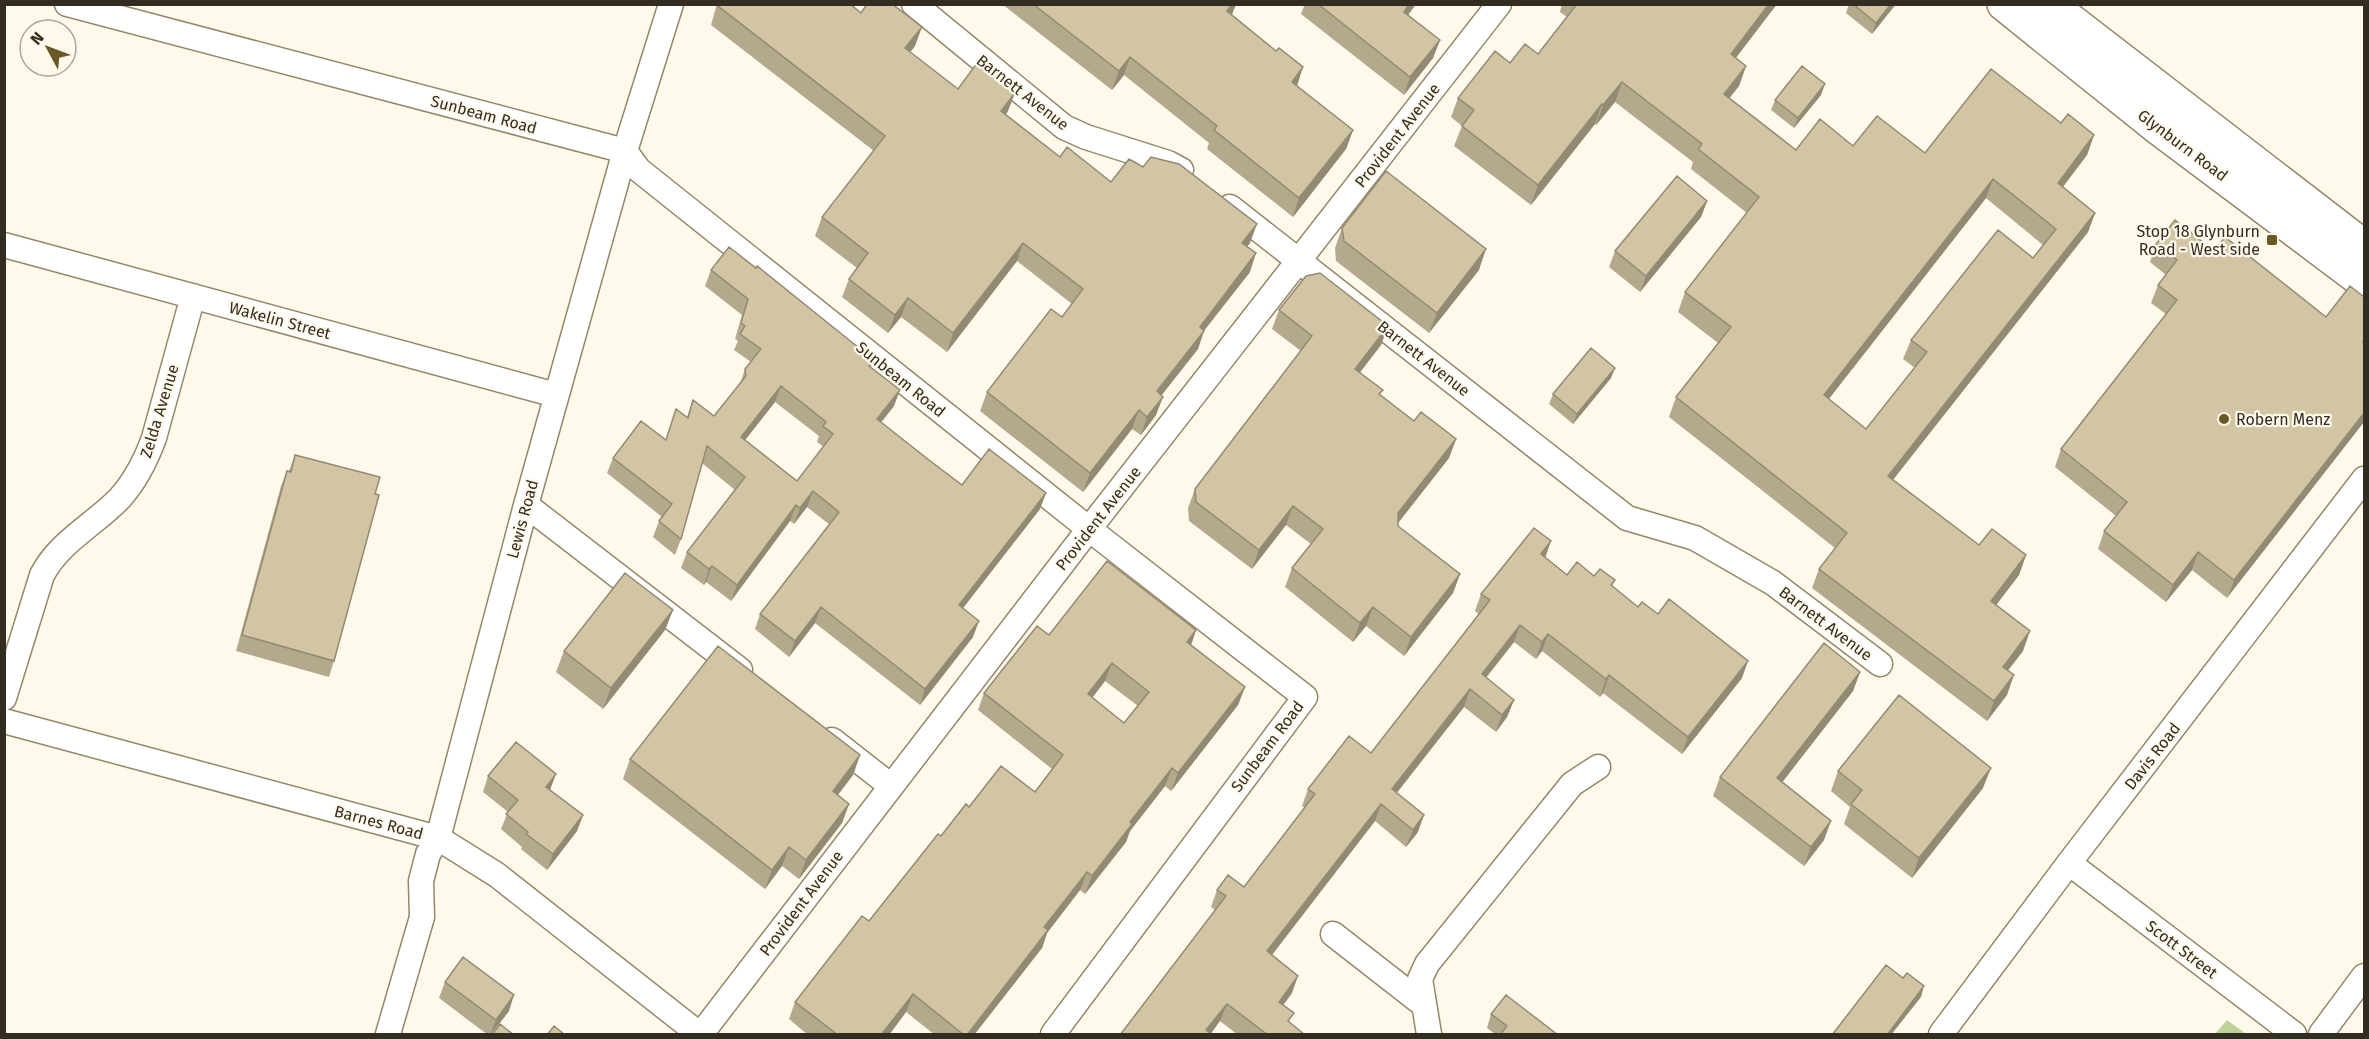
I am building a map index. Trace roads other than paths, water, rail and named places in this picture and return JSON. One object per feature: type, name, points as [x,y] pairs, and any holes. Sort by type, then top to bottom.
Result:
[{"type":"main road","name":"Glynburn Road","points":[[2004,4],[2156,126],[2364,282]]},
{"type":"main road","name":"Glynburn Road","points":[[2049,4],[2364,247]]},
{"type":"street","name":"Sunbeam Road","points":[[67,4],[625,151],[639,170],[1089,529],[1305,697],[1053,1035]]},
{"type":"street","name":"Lewis Road","points":[[388,1035],[422,916],[421,881],[428,854],[438,837],[556,396],[625,151],[671,4]]},
{"type":"street","name":"Barnett Avenue","points":[[914,4],[1064,127],[1086,137],[1168,163],[1206,188],[1627,518],[1695,538],[1773,583],[1880,664]]},
{"type":"street","name":"Provident Avenue","points":[[700,1035],[1089,529],[1499,4]]},
{"type":"street","name":"Wakelin Street","points":[[4,245],[556,396]]},
{"type":"street","name":"Zelda Avenue","points":[[4,698],[42,575],[50,559],[119,499],[147,456],[193,296]]},
{"type":"street","name":"Davis Road","points":[[1941,1035],[2069,862],[2364,479]]},
{"type":"street","points":[[526,505],[760,685]]},
{"type":"street","name":"Barnes Road","points":[[4,721],[438,837],[497,874],[700,1035]]},
{"type":"street","points":[[816,728],[891,786]]},
{"type":"street","points":[[1429,1035],[1420,979],[1427,964],[1572,784],[1598,767]]},
{"type":"street","name":"Scott Street","points":[[2069,862],[2294,1035]]},
{"type":"street","points":[[1333,934],[1424,1005]]},
{"type":"street","points":[[2321,1035],[2364,976]]},
{"type":"place","name":"Stop 18 Glynburn Road - West side","points":[[2272,240]]},
{"type":"place","name":"Robern Menz","points":[[2224,419]]}]
